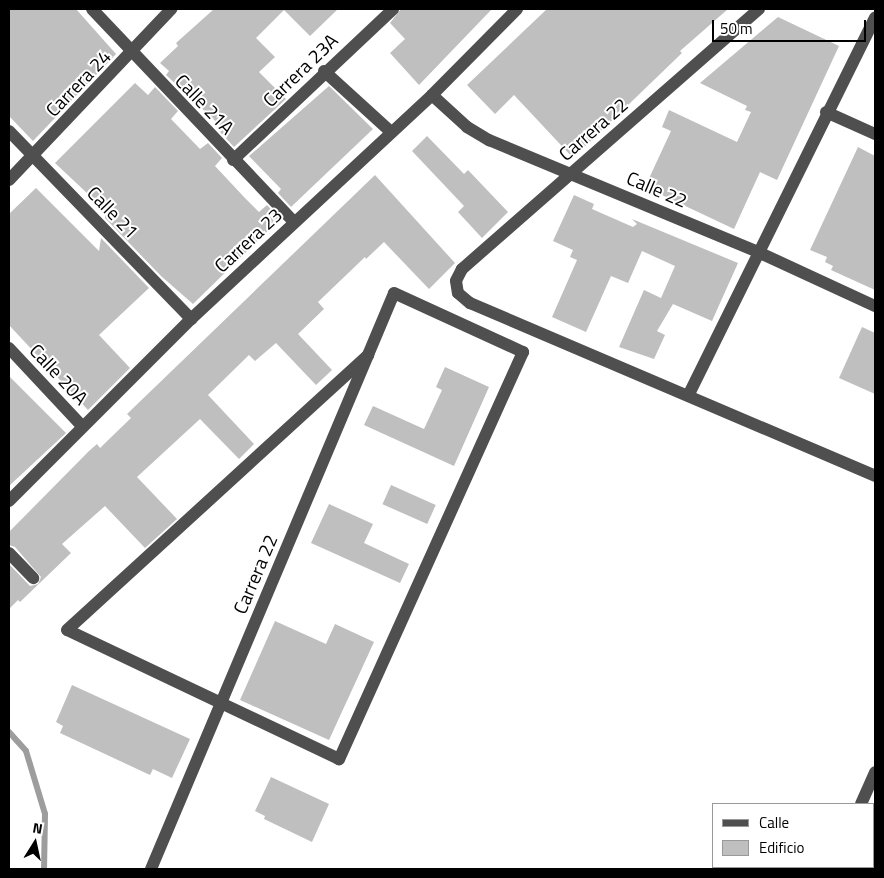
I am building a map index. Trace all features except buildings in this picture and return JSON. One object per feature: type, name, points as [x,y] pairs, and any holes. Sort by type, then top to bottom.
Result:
[{"type":"street","name":"Calle 21A","points":[[92,9],[132,54],[294,222]]},
{"type":"street","name":"Carrera 24","points":[[9,180],[132,54],[171,9]]},
{"type":"street","name":"Carrera 23A","points":[[233,160],[338,58],[393,9]]},
{"type":"street","name":"Carrera 23","points":[[9,502],[82,426],[191,319],[432,95],[517,9]]},
{"type":"street","name":"Carrera 22","points":[[689,394],[470,303],[458,294],[456,282],[462,269],[759,9]]},
{"type":"street","points":[[875,17],[826,112],[689,394],[875,476]]},
{"type":"street","points":[[326,70],[391,132]]},
{"type":"street","name":"Calle 22","points":[[432,95],[474,131],[758,252],[875,306]]},
{"type":"street","points":[[826,112],[875,134]]},
{"type":"street","name":"Calle 21","points":[[9,131],[191,319]]},
{"type":"street","name":"Carrera 22","points":[[151,869],[221,703],[368,355],[394,293],[523,352],[339,759],[221,703]]},
{"type":"street","name":"Calle 20A","points":[[9,348],[82,426]]},
{"type":"street","points":[[221,703],[67,630],[368,355]]},
{"type":"street","points":[[9,553],[32,578]]},
{"type":"street","points":[[861,803],[875,772]]},
{"type":"waterway","points":[[9,732],[26,751],[45,814],[44,869]]}]
